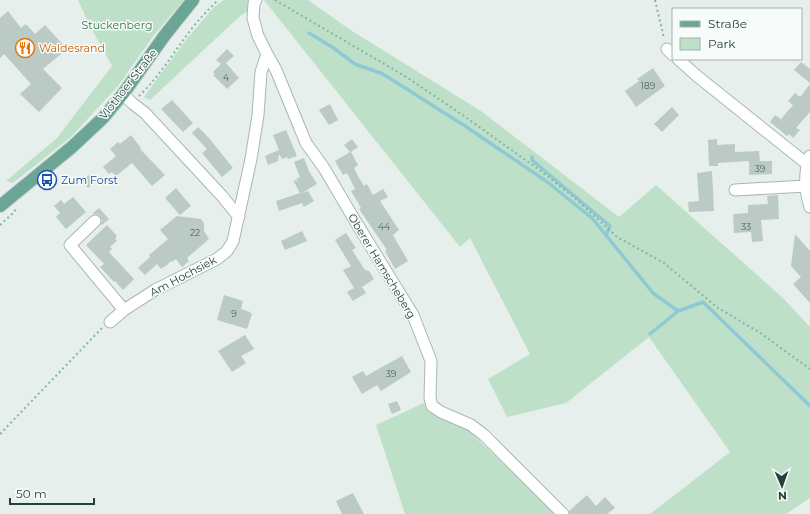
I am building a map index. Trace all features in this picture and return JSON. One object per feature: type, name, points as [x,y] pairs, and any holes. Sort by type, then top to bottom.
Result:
[{"type":"main road","name":"Vlothoer Straße","points":[[0,206],[72,147],[102,118],[123,94],[165,35],[193,0]]},
{"type":"street","name":"Oberer Hamscheberg","points":[[256,0],[254,3],[253,18],[258,36],[276,70],[306,143],[324,168],[413,315],[431,361],[430,398],[432,406],[441,412],[471,425],[484,435],[563,514]]},
{"type":"street","name":"Am Hochsiek","points":[[110,322],[124,310],[155,290],[217,259],[227,251],[233,241],[251,159],[258,115],[261,72],[267,54]]},
{"type":"street","points":[[679,60],[697,76],[809,160],[806,171],[806,186],[810,207]]},
{"type":"street","points":[[123,94],[145,113],[222,196],[239,217]]},
{"type":"street","points":[[735,190],[806,186]]},
{"type":"street","points":[[96,221],[70,245],[124,310]]},
{"type":"path","points":[[275,0],[408,78],[464,116],[538,169],[576,199],[617,237],[664,263],[718,308],[759,332],[810,369]]},
{"type":"path","points":[[655,0],[670,52]]},
{"type":"path","points":[[0,434],[97,332],[110,322]]},
{"type":"green space","name":"Stuckenberg","points":[[78,0],[184,0],[154,35],[118,86],[71,137],[13,183],[6,181],[57,138],[112,66],[91,28]]},
{"type":"green space","points":[[224,0],[251,0],[249,10],[239,17],[150,100],[144,97],[185,41],[214,7]]},
{"type":"green space","points":[[264,0],[308,0],[352,31],[481,111],[619,217],[656,185],[783,298],[810,327],[810,498],[786,514],[650,514],[730,452],[649,337],[566,403],[507,417],[488,379],[530,354],[470,238],[460,247]]},
{"type":"green space","points":[[424,403],[428,412],[462,424],[555,514],[405,514],[376,425]]},
{"type":"building","points":[[8,11],[21,28],[26,24],[35,34],[45,25],[67,49],[43,69],[62,88],[39,112],[20,94],[31,84],[4,54],[0,58],[0,18]]},
{"type":"building","points":[[227,49],[234,56],[226,63],[239,78],[227,89],[213,75],[215,74],[213,72],[221,64],[216,60]]},
{"type":"building","points":[[801,62],[810,69],[810,83],[794,70]]},
{"type":"building","points":[[653,68],[665,86],[636,107],[625,91],[639,81],[637,79]]},
{"type":"building","points":[[810,84],[810,112],[796,128],[800,130],[793,138],[789,134],[787,136],[770,122],[775,115],[781,119],[793,105],[788,101],[795,93],[800,97]]},
{"type":"building","points":[[172,100],[193,123],[183,132],[161,109]]},
{"type":"building","points":[[330,104],[338,120],[329,125],[319,110]]},
{"type":"building","points":[[672,107],[679,115],[662,132],[654,124]]},
{"type":"building","points":[[198,127],[209,138],[233,168],[222,177],[202,153],[207,149],[192,133]]},
{"type":"building","points":[[286,130],[297,156],[282,159],[279,154],[278,161],[268,165],[265,156],[279,150],[273,135]]},
{"type":"building","points":[[131,135],[141,148],[140,149],[165,175],[152,186],[132,163],[116,176],[112,172],[109,174],[103,167],[116,156],[110,149],[118,142],[120,144]]},
{"type":"building","points":[[352,139],[358,147],[351,152],[358,165],[354,168],[358,176],[364,186],[367,184],[373,195],[383,189],[388,197],[380,201],[399,230],[393,235],[408,261],[395,269],[385,251],[387,250],[359,209],[361,208],[351,191],[355,189],[347,173],[343,175],[335,161],[350,152],[344,145]]},
{"type":"building","points":[[717,139],[717,145],[735,144],[735,152],[759,151],[760,161],[772,161],[772,174],[749,175],[749,161],[718,163],[718,166],[709,166],[708,140]]},
{"type":"building","points":[[304,158],[309,171],[317,184],[302,193],[308,191],[314,201],[304,207],[302,203],[279,211],[276,201],[300,193],[293,180],[298,181],[296,179],[300,177],[294,162]]},
{"type":"building","points":[[712,171],[714,211],[689,212],[688,202],[699,201],[697,173]]},
{"type":"building","points":[[89,175],[95,182],[88,188],[82,181]]},
{"type":"building","points":[[176,188],[191,206],[180,215],[165,198]]},
{"type":"building","points":[[778,195],[779,219],[761,220],[763,241],[752,242],[751,232],[734,233],[733,214],[748,213],[748,205],[768,204],[767,196]]},
{"type":"building","points":[[73,197],[86,212],[66,229],[56,217],[60,213],[54,206],[61,200],[64,204]]},
{"type":"building","points":[[99,208],[109,219],[102,225],[100,216],[97,214],[92,214]]},
{"type":"building","points":[[177,216],[201,219],[204,223],[204,231],[209,239],[187,258],[189,261],[182,267],[176,259],[161,269],[157,264],[145,275],[138,268],[150,257],[149,255],[168,239],[160,230]]},
{"type":"building","points":[[107,225],[117,236],[115,238],[117,241],[110,247],[112,249],[109,252],[134,279],[123,290],[100,267],[104,264],[86,245]]},
{"type":"building","points":[[302,231],[307,241],[285,250],[281,241]]},
{"type":"building","points":[[346,233],[356,248],[352,250],[365,270],[369,271],[374,279],[362,287],[366,293],[353,301],[347,292],[354,288],[343,270],[351,266],[335,240]]},
{"type":"building","points":[[795,234],[810,251],[810,303],[793,284],[801,277],[791,266]]},
{"type":"building","points":[[224,295],[243,301],[241,309],[252,314],[247,329],[217,320]]},
{"type":"building","points":[[245,335],[254,349],[241,356],[246,363],[232,372],[218,351]]},
{"type":"building","points":[[402,356],[411,372],[381,391],[377,385],[362,394],[352,377],[363,371],[366,376]]},
{"type":"building","points":[[397,401],[401,410],[392,414],[388,404]]},
{"type":"building","points":[[353,493],[364,514],[342,514],[336,501]]},
{"type":"building","points":[[587,495],[596,506],[605,497],[615,508],[607,514],[570,514],[569,511]]},
{"type":"waterway","points":[[309,33],[332,47],[355,64],[383,74],[465,126],[546,181],[592,218],[653,293],[678,311],[703,302],[810,406]]},
{"type":"waterway","points":[[532,157],[532,160],[610,226],[606,235]]},
{"type":"waterway","points":[[650,334],[678,311]]},
{"type":"place","name":"Waldesrand","points":[[25,48]]},
{"type":"place","name":"Zum Forst","points":[[47,180]]}]
